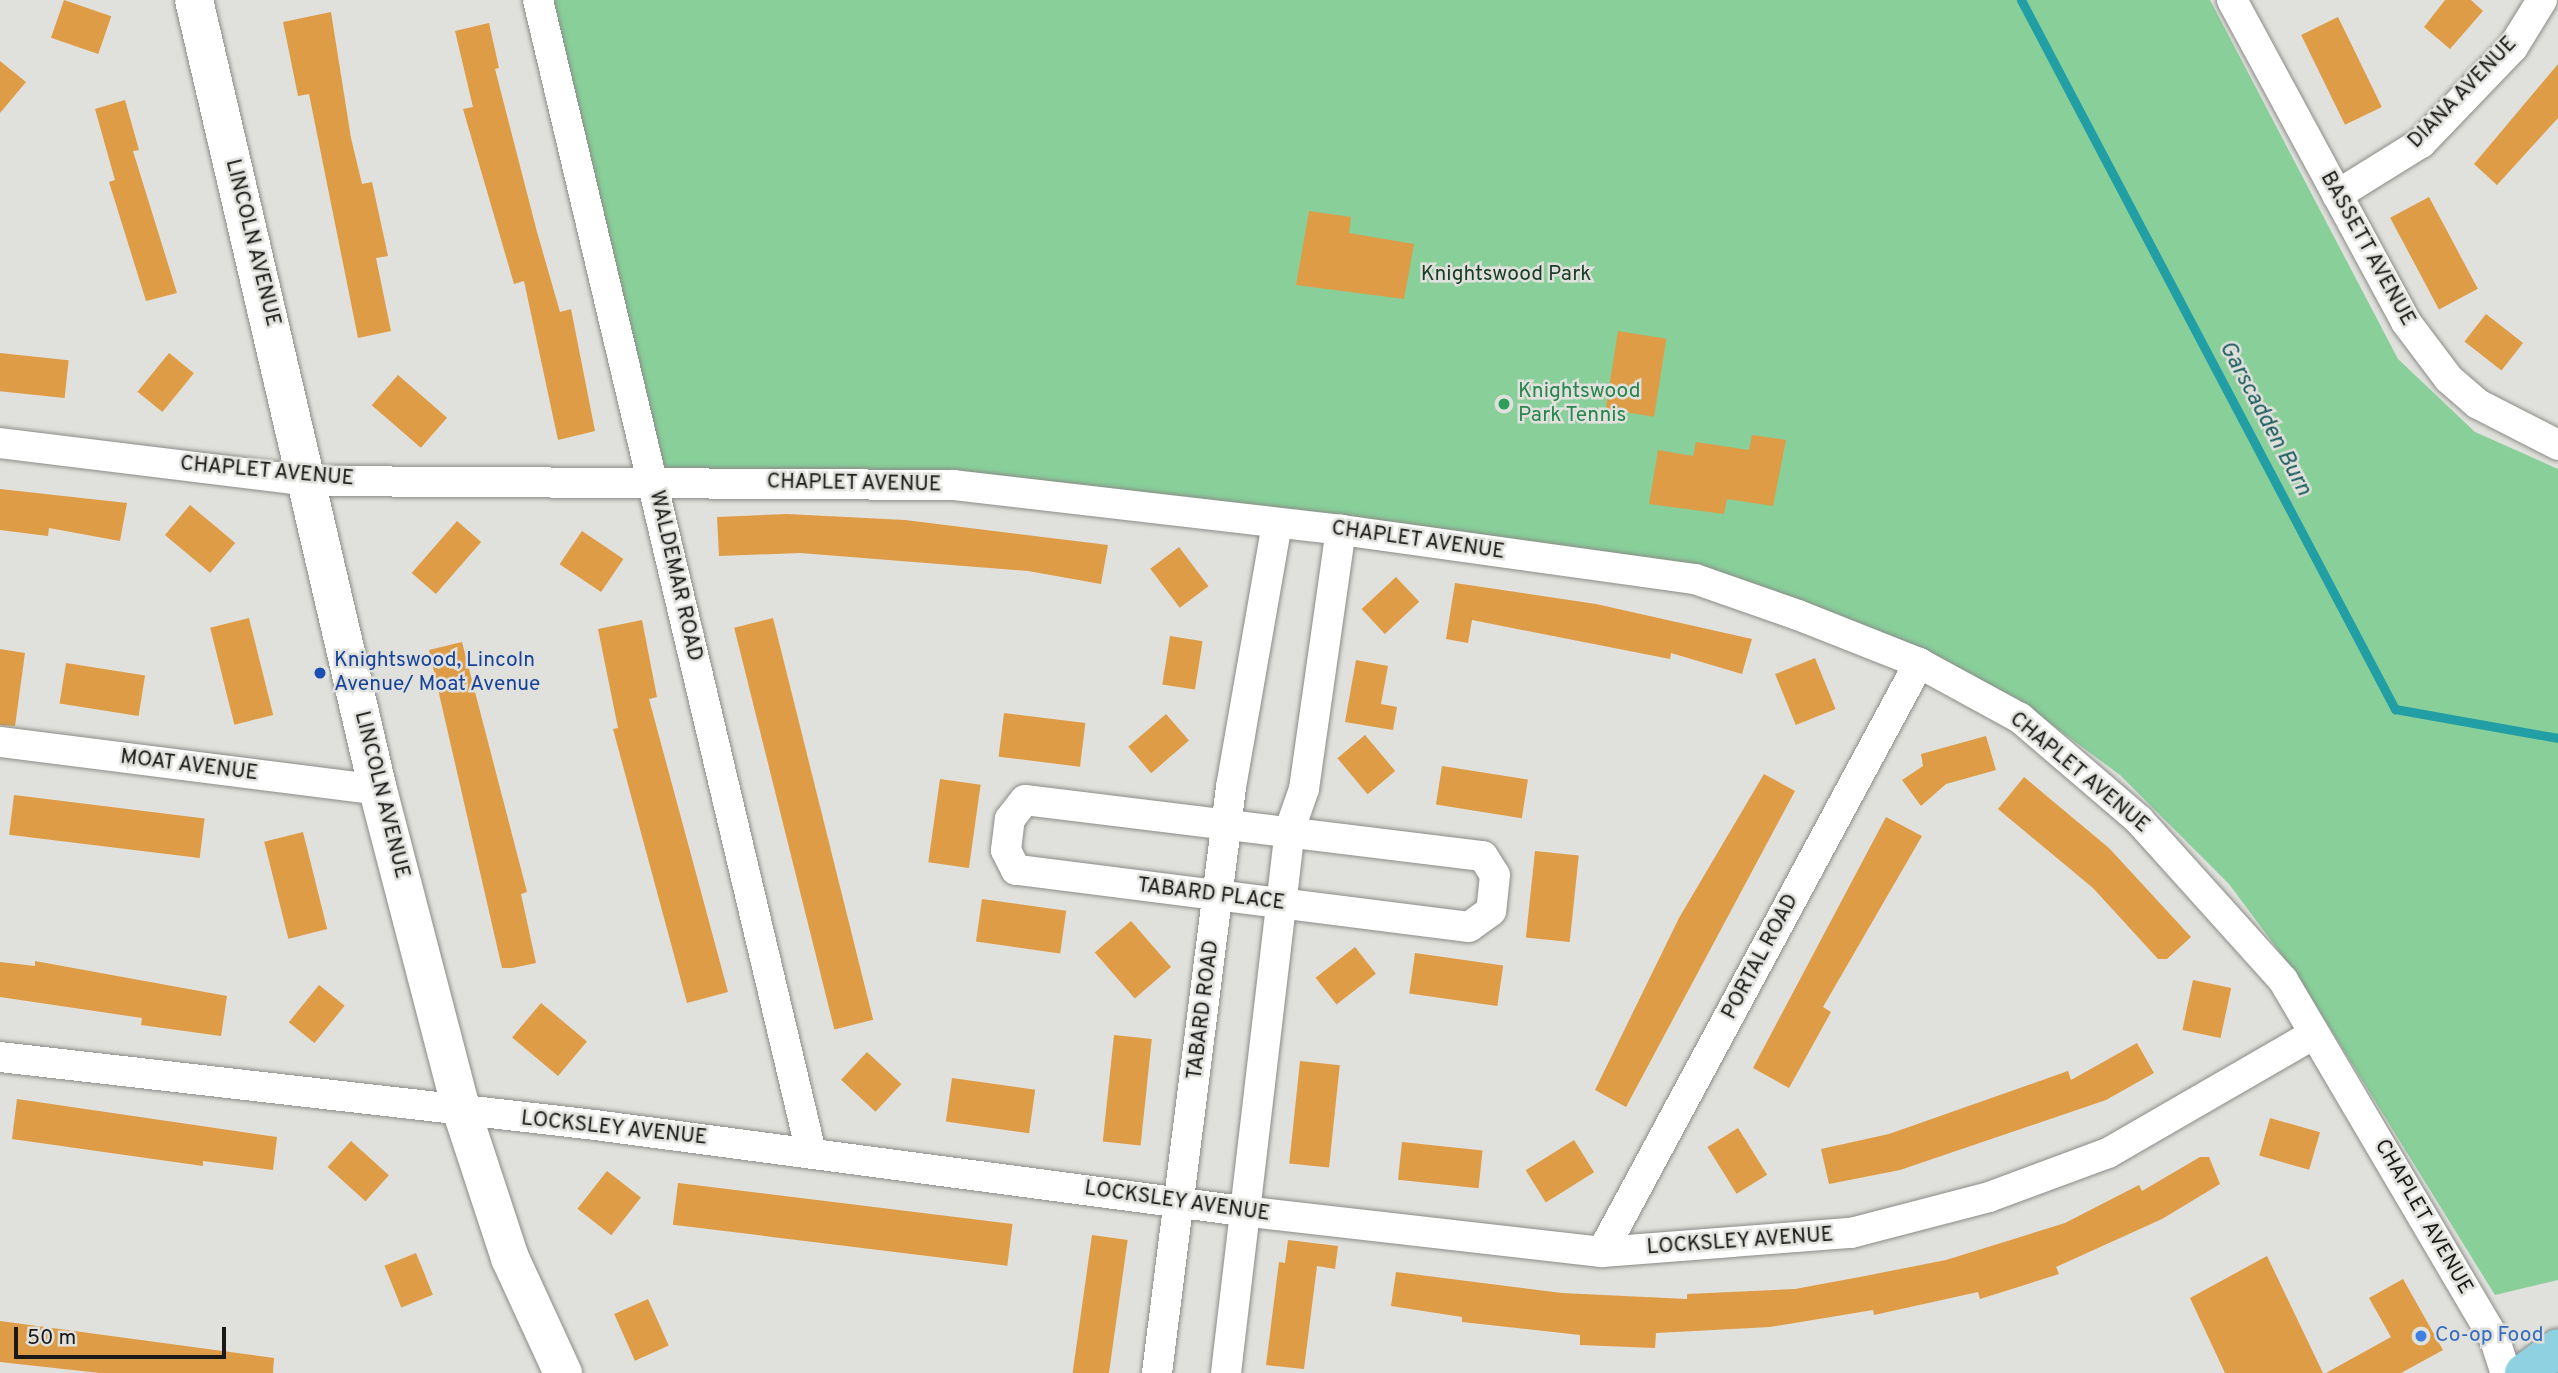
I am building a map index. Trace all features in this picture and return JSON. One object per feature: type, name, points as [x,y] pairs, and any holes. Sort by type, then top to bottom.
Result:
[{"type":"street","name":"LINCOLN AVENUE","points":[[194,0],[310,481],[378,790],[462,1112],[510,1258],[563,1373]]},
{"type":"street","name":"WALDEMAR ROAD","points":[[538,0],[811,1152]]},
{"type":"street","name":"BASSETT AVENUE","points":[[2232,0],[2406,322],[2449,379],[2502,420],[2558,445]]},
{"type":"street","name":"DIANA AVENUE","points":[[2337,195],[2421,143],[2513,47],[2542,0]]},
{"type":"street","name":"CHAPLET AVENUE","points":[[0,443],[310,481],[954,485],[1342,530],[1695,579],[1919,663],[2020,719],[2139,820],[2283,980],[2495,1340],[2529,1367]]},
{"type":"street","name":"TABARD ROAD","points":[[1157,1373],[1227,823],[1277,524]]},
{"type":"street","points":[[1226,1373],[1242,1211],[1284,904],[1290,829],[1304,789],[1342,530]]},
{"type":"street","name":"PORTAL ROAD","points":[[1602,1252],[1919,663]]},
{"type":"street","name":"MOAT AVENUE","points":[[0,742],[378,790]]},
{"type":"street","name":"TABARD PLACE","points":[[1025,800],[1227,823],[1290,829],[1483,856],[1495,875],[1491,911],[1469,927],[1218,898],[1016,870],[1006,850],[1010,819],[1025,800]]},
{"type":"street","name":"LOCKSLEY AVENUE","points":[[0,1057],[811,1152],[1242,1211],[1602,1252],[1851,1233],[1989,1197],[2108,1153],[2314,1034]]},
{"type":"green space","name":"Knightswood Park","points":[[538,0],[2210,0],[2398,359],[2475,432],[2558,469],[2558,1280],[2495,1295],[2299,978],[2229,884],[2120,775],[2017,699],[1695,579],[954,485],[653,484]]},
{"type":"building","points":[[64,0],[111,16],[98,54],[51,38]]},
{"type":"building","points":[[2445,0],[2471,0],[2483,11],[2450,49],[2424,27]]},
{"type":"building","points":[[331,12],[351,138],[362,184],[372,182],[388,256],[376,258],[391,331],[358,338],[309,94],[298,96],[283,22]]},
{"type":"building","points":[[2338,17],[2382,107],[2345,125],[2301,35]]},
{"type":"building","points":[[489,23],[499,68],[495,69],[537,232],[560,312],[571,309],[595,431],[558,440],[524,281],[514,284],[463,109],[473,107],[455,31]]},
{"type":"building","points":[[0,61],[26,82],[0,113]]},
{"type":"building","points":[[2558,64],[2558,118],[2497,185],[2474,164]]},
{"type":"building","points":[[125,100],[139,150],[133,151],[177,293],[146,301],[109,182],[115,180],[95,109]]},
{"type":"building","points":[[2429,197],[2478,289],[2439,309],[2390,218]]},
{"type":"building","points":[[1309,211],[1351,217],[1349,233],[1414,244],[1404,299],[1296,285]]},
{"type":"building","points":[[2486,314],[2523,343],[2501,371],[2464,342]]},
{"type":"building","points":[[1618,331],[1666,339],[1654,417],[1606,409]]},
{"type":"building","points":[[0,353],[69,360],[65,398],[0,391]]},
{"type":"building","points":[[169,353],[194,373],[162,412],[138,392]]},
{"type":"building","points":[[398,375],[447,418],[421,448],[372,405]]},
{"type":"building","points":[[1752,435],[1786,440],[1773,506],[1727,499],[1724,514],[1649,504],[1658,450],[1693,456],[1696,442],[1749,450]]},
{"type":"building","points":[[0,489],[127,503],[120,541],[49,528],[48,536],[0,530]]},
{"type":"building","points":[[190,505],[235,543],[210,573],[165,535]]},
{"type":"building","points":[[787,514],[905,520],[1108,545],[1101,584],[1028,571],[800,553],[719,556],[717,517]]},
{"type":"building","points":[[457,521],[481,542],[436,594],[412,573]]},
{"type":"building","points":[[582,531],[623,559],[601,592],[560,564]]},
{"type":"building","points":[[1179,547],[1208,586],[1180,608],[1150,569]]},
{"type":"building","points":[[1396,577],[1419,602],[1385,634],[1362,609]]},
{"type":"building","points":[[1455,583],[1596,604],[1752,639],[1742,674],[1671,653],[1670,659],[1472,620],[1468,643],[1446,639]]},
{"type":"building","points":[[249,618],[273,715],[234,725],[210,628]]},
{"type":"building","points":[[773,618],[873,1020],[834,1029],[734,628]]},
{"type":"building","points":[[642,620],[657,697],[649,699],[728,992],[687,1003],[613,729],[618,728],[598,629]]},
{"type":"building","points":[[1170,636],[1203,641],[1195,690],[1162,684]]},
{"type":"building","points":[[462,642],[527,892],[521,894],[536,963],[512,968],[502,968],[429,650]]},
{"type":"building","points":[[0,649],[25,653],[15,726],[0,725]]},
{"type":"building","points":[[1815,658],[1836,709],[1796,725],[1775,674]]},
{"type":"building","points":[[1356,660],[1388,666],[1381,704],[1397,707],[1393,730],[1345,722]]},
{"type":"building","points":[[66,663],[145,676],[139,716],[60,703]]},
{"type":"building","points":[[1004,713],[1085,723],[1080,767],[999,757]]},
{"type":"building","points":[[1166,714],[1189,740],[1151,773],[1128,747]]},
{"type":"building","points":[[1365,735],[1395,771],[1368,794],[1337,758]]},
{"type":"building","points":[[1986,736],[1996,770],[1946,784],[1921,806],[1902,780],[1923,766],[1921,754]]},
{"type":"building","points":[[1442,766],[1528,780],[1522,818],[1436,805]]},
{"type":"building","points":[[1764,774],[1795,791],[1626,1107],[1595,1090],[1679,918]]},
{"type":"building","points":[[2024,777],[2109,848],[2191,937],[2167,959],[2158,959],[2093,888],[1998,809]]},
{"type":"building","points":[[940,779],[981,785],[969,868],[928,862]]},
{"type":"building","points":[[14,795],[205,818],[200,858],[9,835]]},
{"type":"building","points":[[1886,817],[1922,836],[1823,1007],[1831,1012],[1789,1088],[1753,1068]]},
{"type":"building","points":[[303,832],[327,929],[288,939],[264,842]]},
{"type":"building","points":[[1535,851],[1579,856],[1570,942],[1526,938]]},
{"type":"building","points":[[982,899],[1066,911],[1060,953],[976,942]]},
{"type":"building","points":[[1131,921],[1171,967],[1135,999],[1095,952]]},
{"type":"building","points":[[1355,947],[1376,974],[1337,1005],[1316,978]]},
{"type":"building","points":[[1415,953],[1503,965],[1497,1006],[1409,994]]},
{"type":"building","points":[[35,961],[227,996],[221,1036],[141,1025],[142,1018],[0,997],[0,962],[35,966]]},
{"type":"building","points":[[2193,980],[2231,988],[2221,1038],[2182,1030]]},
{"type":"building","points":[[319,985],[345,1006],[314,1043],[289,1022]]},
{"type":"building","points":[[541,1003],[587,1042],[558,1076],[512,1037]]},
{"type":"building","points":[[1114,1035],[1152,1039],[1141,1145],[1103,1141]]},
{"type":"building","points":[[2137,1043],[2154,1073],[2106,1100],[1900,1170],[1829,1184],[1821,1149],[1889,1134],[2068,1071],[2071,1080]]},
{"type":"building","points":[[867,1052],[901,1084],[875,1112],[841,1080]]},
{"type":"building","points":[[1300,1061],[1340,1065],[1329,1168],[1289,1163]]},
{"type":"building","points":[[952,1078],[1035,1090],[1029,1133],[946,1122]]},
{"type":"building","points":[[17,1099],[277,1137],[273,1170],[203,1161],[203,1166],[12,1139]]},
{"type":"building","points":[[2270,1118],[2320,1132],[2309,1170],[2259,1155]]},
{"type":"building","points":[[1738,1128],[1767,1175],[1737,1194],[1707,1147]]},
{"type":"building","points":[[1574,1140],[1594,1172],[1546,1202],[1526,1170]]},
{"type":"building","points":[[351,1141],[389,1175],[365,1201],[328,1167]]},
{"type":"building","points":[[1402,1142],[1483,1150],[1479,1188],[1398,1180]]},
{"type":"building","points":[[2200,1157],[2209,1157],[2220,1184],[2162,1219],[2056,1267],[2059,1274],[1980,1299],[1978,1292],[1874,1315],[1873,1310],[1770,1327],[1656,1333],[1655,1348],[1580,1345],[1580,1335],[1462,1322],[1462,1317],[1391,1306],[1396,1272],[1562,1293],[1687,1299],[1687,1294],[1795,1289],[1946,1260],[2065,1223],[2139,1185],[2142,1191]]},
{"type":"building","points":[[607,1171],[641,1197],[611,1235],[577,1209]]},
{"type":"building","points":[[678,1183],[1012,1224],[1007,1266],[673,1225]]},
{"type":"building","points":[[1092,1235],[1128,1240],[1109,1373],[1073,1373]]},
{"type":"building","points":[[1288,1240],[1338,1246],[1335,1269],[1317,1266],[1304,1369],[1266,1365],[1279,1262],[1285,1263]]},
{"type":"building","points":[[416,1253],[433,1295],[401,1307],[384,1266]]},
{"type":"building","points":[[2267,1256],[2323,1373],[2225,1373],[2190,1298]]},
{"type":"building","points":[[2403,1279],[2443,1350],[2401,1373],[2326,1373],[2391,1337],[2369,1298]]},
{"type":"building","points":[[648,1299],[669,1346],[635,1361],[614,1314]]},
{"type":"building","points":[[0,1321],[274,1358],[273,1373],[100,1373],[0,1362]]},
{"type":"waterway","name":"Garscadden Burn","points":[[2021,0],[2395,709],[2558,738]]},
{"type":"place","name":"Knightswood Park Tennis","points":[[1504,404]]},
{"type":"place","name":"Knightswood, Lincoln Avenue/ Moat Avenue","points":[[320,673]]},
{"type":"place","name":"Co-op Food","points":[[2421,1336]]}]
